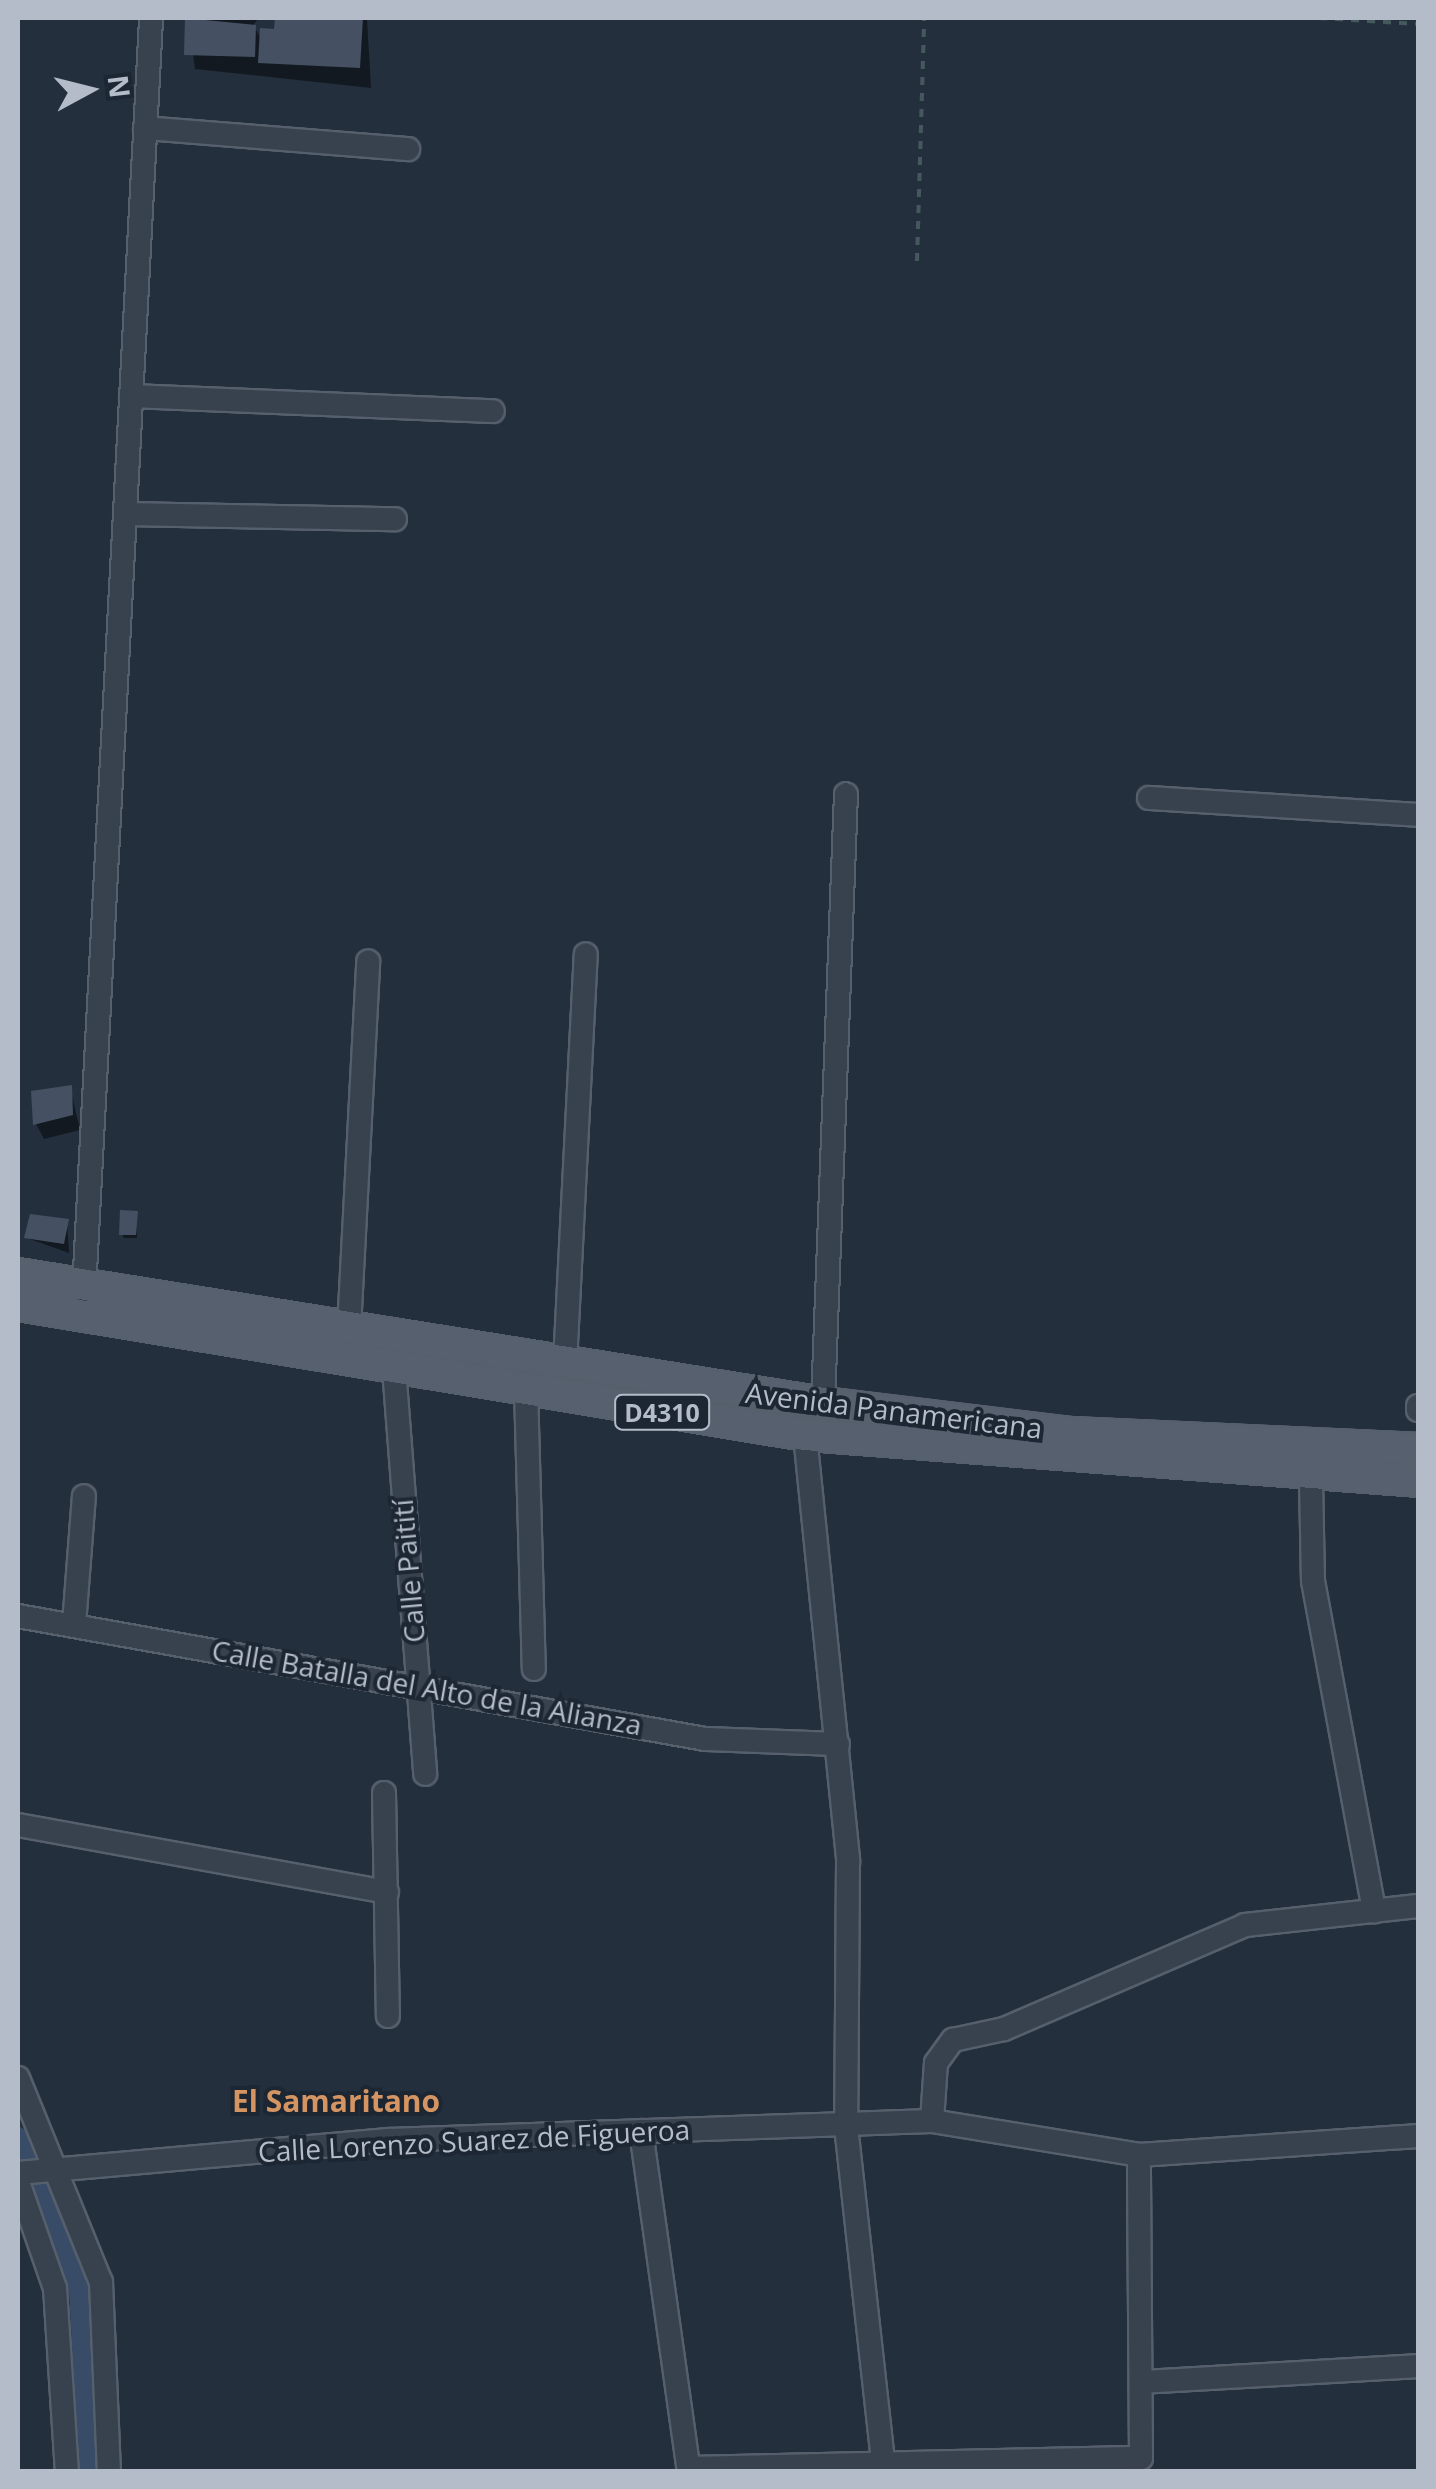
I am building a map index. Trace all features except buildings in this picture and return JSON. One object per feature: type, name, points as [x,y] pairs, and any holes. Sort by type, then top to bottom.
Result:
[{"type":"main road","name":"Avenida Panamericana","points":[[18,1274],[84,1290],[823,1403],[1071,1432],[1418,1449]]},
{"type":"main road","name":"Avenida Panamericana","points":[[18,1306],[804,1436],[1311,1479],[1418,1481]]},
{"type":"street","points":[[84,1290],[151,18]]},
{"type":"street","points":[[146,128],[408,149]]},
{"type":"street","points":[[131,396],[492,410]]},
{"type":"street","points":[[125,514],[395,519]]},
{"type":"street","points":[[823,1403],[846,794]]},
{"type":"street","points":[[1148,798],[1418,815]]},
{"type":"street","points":[[565,1364],[586,955]]},
{"type":"street","points":[[349,1329],[368,961]]},
{"type":"street","name":"Calle Paitití","points":[[394,1368],[425,1774]]},
{"type":"street","points":[[526,1389],[534,1669]]},
{"type":"street","points":[[804,1436],[848,1861],[846,2126],[883,2468]]},
{"type":"street","points":[[1311,1479],[1313,1581],[1374,1911]]},
{"type":"street","points":[[74,1624],[84,1496]]},
{"type":"street","name":"Calle Batalla del Alto de la Alianza","points":[[18,1616],[418,1682],[705,1739],[838,1744]]},
{"type":"street","points":[[384,1793],[388,2016]]},
{"type":"street","points":[[18,1825],[387,1892]]},
{"type":"street","points":[[932,2122],[936,2063],[953,2040],[1004,2030],[1245,1925],[1418,1906]]},
{"type":"street","points":[[18,2078],[55,2288],[66,2472]]},
{"type":"street","name":"Calle Lorenzo Suarez de Figueroa","points":[[32,2172],[640,2130],[932,2122],[1138,2155],[1418,2136]]},
{"type":"street","points":[[640,2130],[689,2470],[883,2468],[1141,2458],[1138,2155]]},
{"type":"street","points":[[32,2172],[101,2282],[109,2472]]},
{"type":"street","points":[[1142,2382],[1418,2366]]},
{"type":"path","points":[[917,261],[924,18]]},
{"type":"path","points":[[1319,18],[1418,24]]},
{"type":"waterway","points":[[18,2137],[79,2290],[89,2472]]},
{"type":"district","name":"El Samaritano","points":[[336,2101]]}]
